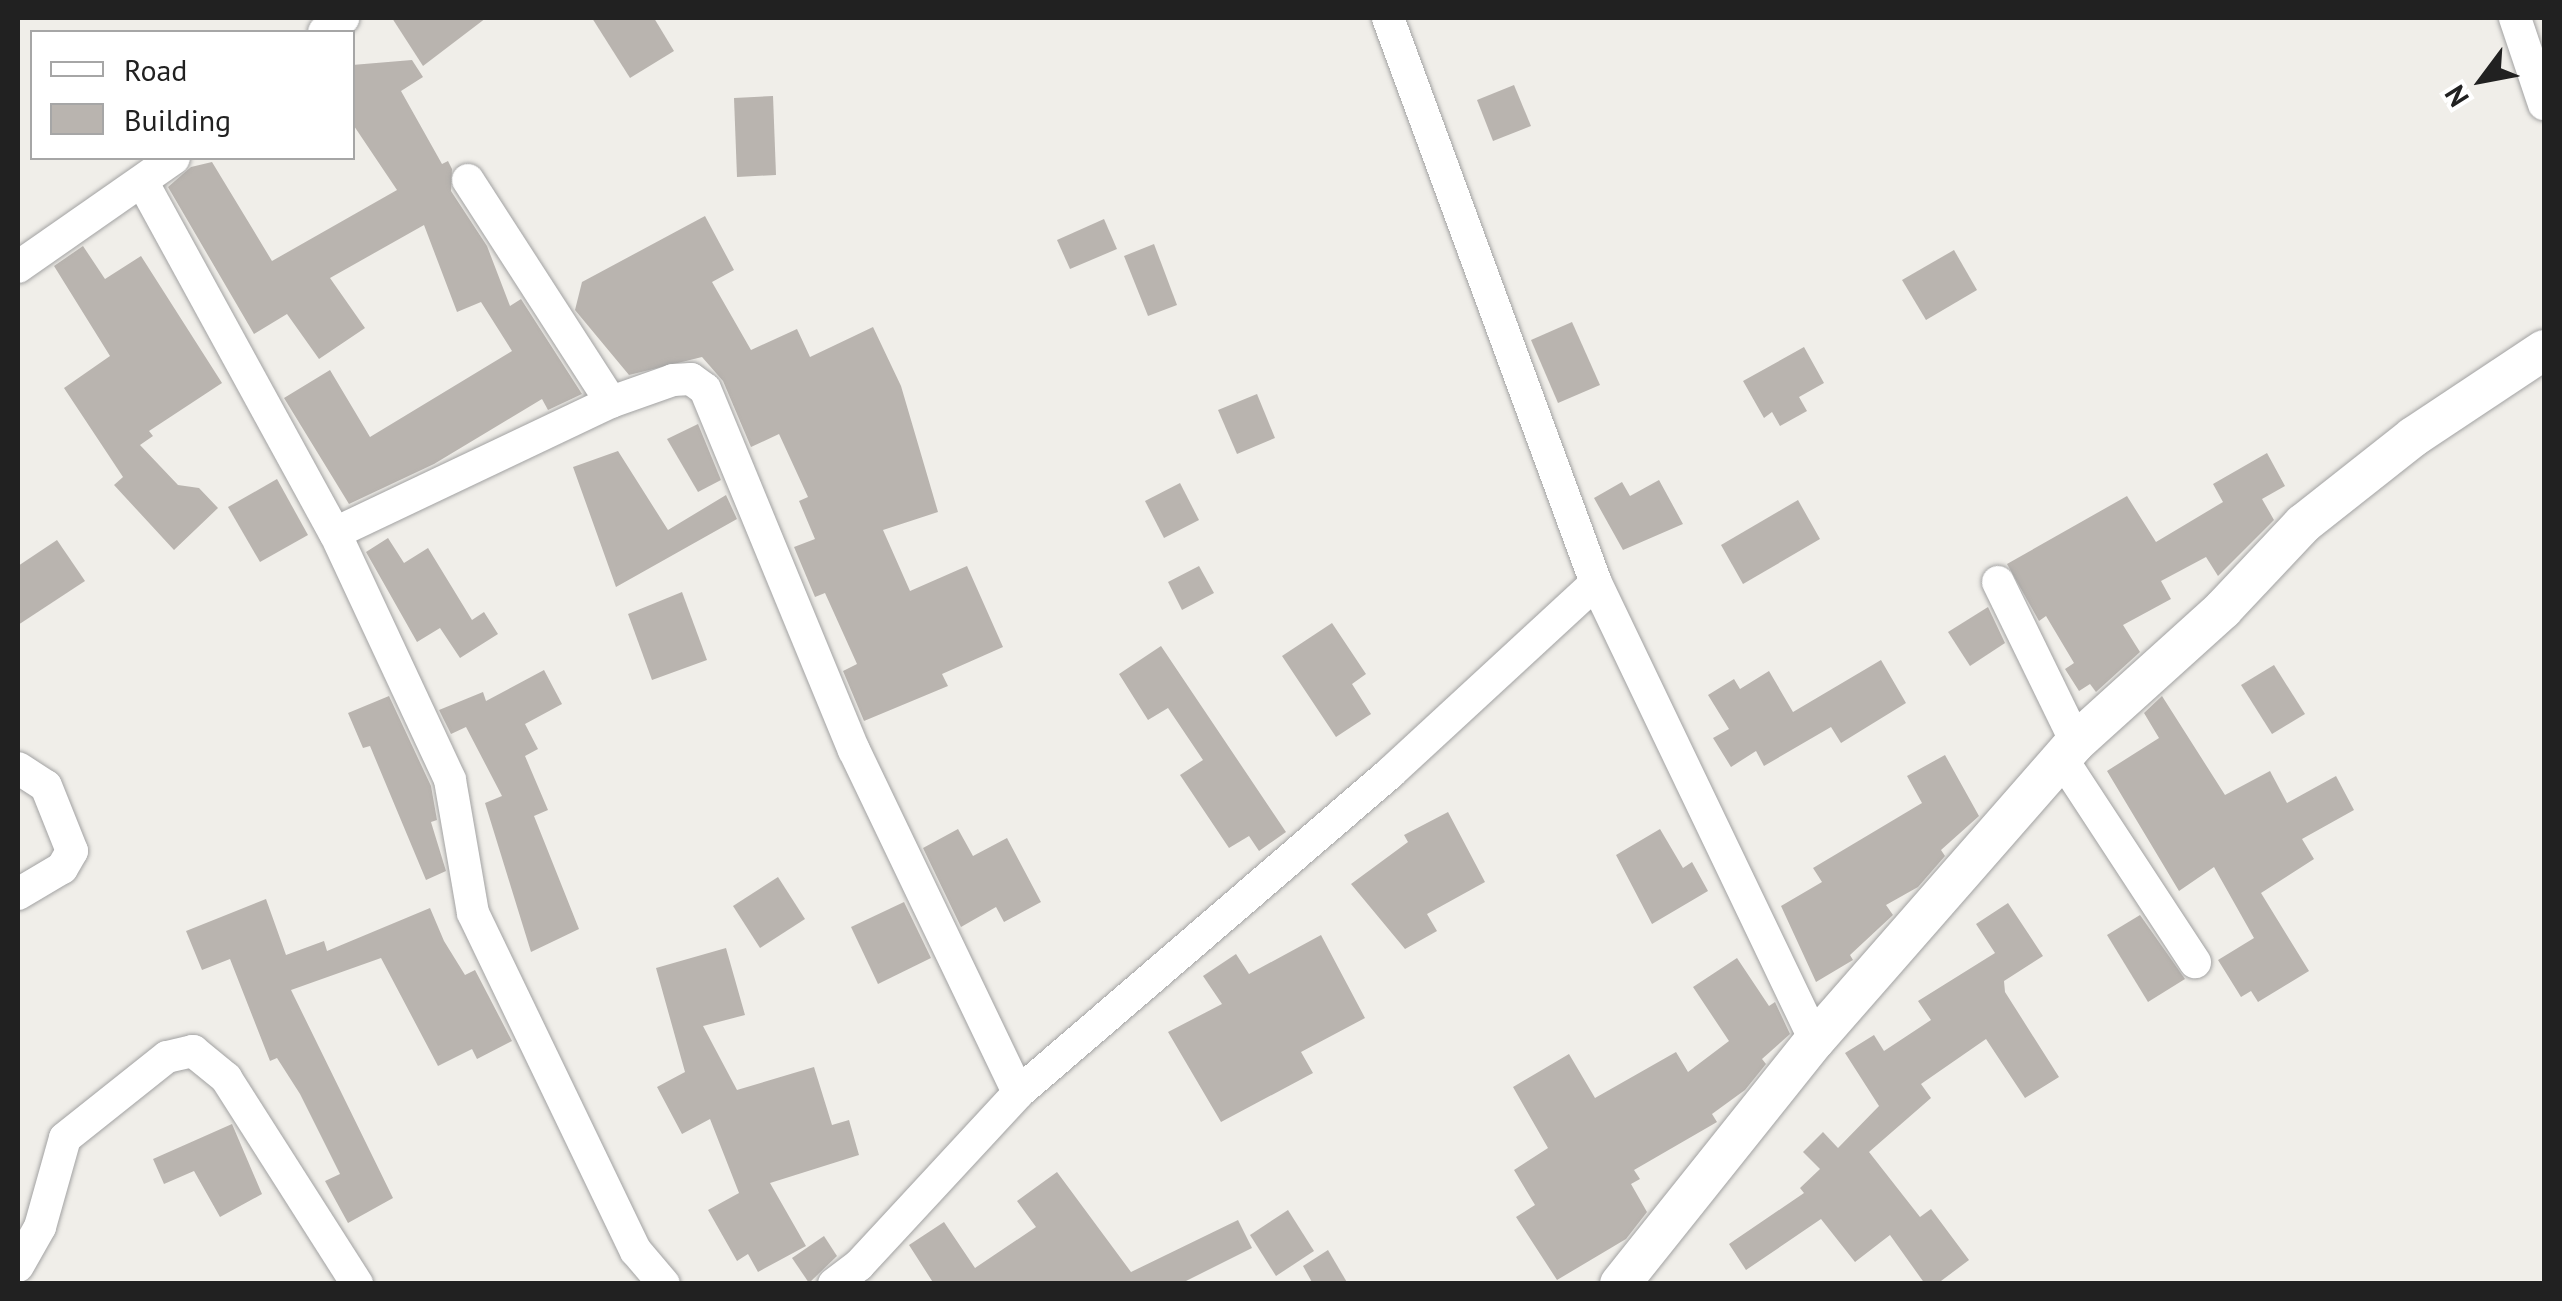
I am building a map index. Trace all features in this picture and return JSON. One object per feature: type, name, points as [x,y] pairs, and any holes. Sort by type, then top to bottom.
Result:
[{"type":"street","points":[[1393,18],[1596,583],[1815,1040]]},
{"type":"street","points":[[2514,18],[2544,104]]},
{"type":"street","points":[[18,267],[171,160]]},
{"type":"street","points":[[468,180],[612,402]]},
{"type":"street","points":[[142,183],[335,533],[450,780],[473,913],[636,1251],[664,1284]]},
{"type":"street","points":[[1620,1284],[1815,1040],[2069,751],[2222,610],[2303,524],[2413,437],[2544,350]]},
{"type":"street","points":[[335,533],[612,402],[673,380],[691,379],[704,389],[854,750],[1018,1094]]},
{"type":"street","points":[[1998,582],[2069,751],[2195,962]]},
{"type":"street","points":[[834,1284],[859,1265],[1018,1094],[1390,773],[1596,583]]},
{"type":"street","points":[[18,768],[46,786],[72,851],[62,868],[18,894]]},
{"type":"street","points":[[24,1266],[65,1138],[167,1057],[193,1051],[226,1078],[357,1284]]},
{"type":"building","points":[[392,18],[486,18],[423,66]]},
{"type":"building","points":[[592,18],[654,18],[674,51],[630,78]]},
{"type":"building","points":[[412,60],[423,77],[401,91],[442,164],[448,161],[452,169],[451,191],[487,246],[510,306],[521,299],[582,394],[548,410],[542,399],[434,464],[349,504],[284,398],[330,370],[370,437],[512,351],[481,302],[457,312],[424,225],[330,278],[365,328],[319,359],[287,314],[254,334],[168,187],[191,167],[212,162],[272,261],[397,190],[355,127],[355,65]]},
{"type":"building","points":[[1514,85],[1531,126],[1493,141],[1477,100]]},
{"type":"building","points":[[773,96],[776,175],[737,177],[734,98]]},
{"type":"building","points":[[705,216],[734,270],[712,282],[751,350],[797,329],[810,357],[873,327],[901,386],[938,512],[883,530],[910,591],[967,566],[1003,647],[942,674],[948,686],[864,721],[843,671],[857,664],[825,593],[815,597],[794,547],[815,539],[799,501],[808,497],[779,434],[751,447],[723,381],[702,357],[629,375],[575,310],[582,282]]},
{"type":"building","points":[[1104,219],[1117,249],[1070,269],[1057,240]]},
{"type":"building","points":[[1154,244],[1177,305],[1148,316],[1124,256]]},
{"type":"building","points":[[83,246],[105,279],[141,256],[222,383],[149,431],[153,436],[140,445],[178,485],[199,488],[218,508],[174,550],[114,485],[123,477],[64,388],[110,356],[54,266]]},
{"type":"building","points":[[1954,250],[1977,290],[1926,320],[1902,280]]},
{"type":"building","points":[[1572,322],[1600,385],[1558,403],[1531,340]]},
{"type":"building","points":[[1804,347],[1824,383],[1799,397],[1807,411],[1780,426],[1772,412],[1764,418],[1743,381]]},
{"type":"building","points":[[1257,394],[1275,438],[1237,454],[1218,410]]},
{"type":"building","points":[[698,424],[721,480],[698,492],[667,439]]},
{"type":"building","points":[[618,451],[668,530],[726,495],[737,519],[616,587],[573,467]]},
{"type":"building","points":[[2267,453],[2285,486],[2262,499],[2274,520],[2218,576],[2206,557],[2161,581],[2171,599],[2123,625],[2140,652],[2096,692],[2090,684],[2079,691],[2065,669],[2074,663],[2046,616],[2039,621],[2007,564],[2127,496],[2156,542],[2223,502],[2213,484]]},
{"type":"building","points":[[277,479],[308,535],[260,562],[228,507]]},
{"type":"building","points":[[1659,480],[1683,524],[1623,550],[1594,498],[1622,482],[1630,496]]},
{"type":"building","points":[[1180,483],[1199,520],[1164,538],[1145,501]]},
{"type":"building","points":[[1798,500],[1820,539],[1743,584],[1721,545]]},
{"type":"building","points":[[388,538],[404,563],[428,548],[472,620],[484,612],[498,634],[460,658],[440,628],[417,642],[366,552]]},
{"type":"building","points":[[57,540],[85,581],[18,625],[18,566]]},
{"type":"building","points":[[1199,566],[1214,593],[1182,610],[1168,582]]},
{"type":"building","points":[[682,592],[707,660],[652,680],[628,614]]},
{"type":"building","points":[[1988,607],[2005,643],[1970,666],[1948,632]]},
{"type":"building","points":[[1332,623],[1366,674],[1352,684],[1371,714],[1336,737],[1282,656]]},
{"type":"building","points":[[1161,646],[1286,832],[1259,851],[1249,836],[1229,848],[1180,775],[1203,760],[1168,708],[1148,720],[1119,674]]},
{"type":"building","points":[[1881,660],[1906,703],[1841,743],[1831,727],[1764,766],[1756,751],[1731,767],[1713,738],[1729,729],[1708,695],[1734,679],[1740,689],[1769,671],[1793,712]]},
{"type":"building","points":[[2274,665],[2305,714],[2272,734],[2241,685]]},
{"type":"building","points":[[544,670],[562,704],[525,724],[538,749],[525,756],[548,810],[534,816],[579,929],[531,952],[485,803],[502,796],[466,727],[451,734],[439,710],[483,692],[486,701]]},
{"type":"building","points":[[389,696],[431,786],[437,820],[431,822],[446,871],[426,880],[370,746],[363,748],[348,713]]},
{"type":"building","points":[[2162,696],[2225,795],[2270,771],[2287,803],[2336,776],[2354,810],[2302,839],[2314,859],[2261,893],[2309,971],[2258,1002],[2251,991],[2241,997],[2218,960],[2254,938],[2214,867],[2179,891],[2107,771],[2159,738],[2144,713]]},
{"type":"building","points":[[1945,755],[1979,816],[1941,850],[1945,856],[1918,887],[1886,905],[1893,915],[1850,955],[1853,960],[1816,982],[1781,906],[1822,882],[1813,868],[1922,803],[1907,776]]},
{"type":"building","points":[[1448,812],[1485,882],[1427,914],[1437,931],[1405,949],[1351,884],[1408,842],[1404,835]]},
{"type":"building","points":[[958,829],[973,856],[1007,838],[1041,902],[1004,922],[996,907],[961,927],[923,848]]},
{"type":"building","points":[[1660,829],[1683,868],[1692,862],[1708,891],[1652,924],[1616,855]]},
{"type":"building","points":[[778,877],[805,919],[760,948],[733,906]]},
{"type":"building","points":[[266,899],[286,955],[324,941],[327,951],[430,908],[465,975],[475,970],[512,1041],[477,1059],[472,1049],[438,1066],[381,958],[291,990],[393,1198],[348,1223],[325,1181],[340,1174],[300,1094],[277,1058],[270,1061],[230,959],[202,970],[186,931]]},
{"type":"building","points":[[904,902],[931,958],[878,984],[851,927]]},
{"type":"building","points":[[2008,903],[2043,956],[2004,981],[2005,992],[2059,1077],[2025,1098],[1986,1039],[1921,1084],[1931,1098],[1869,1152],[1920,1217],[1931,1209],[1969,1260],[1937,1284],[1925,1284],[1890,1235],[1855,1262],[1821,1219],[1746,1270],[1729,1244],[1804,1193],[1800,1188],[1820,1169],[1803,1152],[1823,1132],[1838,1148],[1879,1106],[1845,1053],[1874,1035],[1884,1051],[1931,1020],[1918,1001],[1995,953],[1976,924]]},
{"type":"building","points":[[2140,915],[2185,979],[2148,1002],[2107,935]]},
{"type":"building","points":[[1321,935],[1365,1018],[1301,1052],[1313,1073],[1221,1122],[1168,1032],[1222,1004],[1203,976],[1236,954],[1249,974]]},
{"type":"building","points":[[726,948],[745,1015],[703,1026],[737,1090],[814,1067],[832,1125],[849,1120],[859,1155],[770,1183],[806,1246],[758,1272],[748,1254],[737,1261],[708,1210],[739,1193],[710,1119],[682,1134],[657,1087],[685,1072],[656,968]]},
{"type":"building","points":[[1737,958],[1769,1006],[1775,1002],[1790,1034],[1762,1059],[1766,1064],[1745,1090],[1712,1114],[1717,1122],[1634,1170],[1640,1179],[1631,1184],[1647,1212],[1626,1239],[1557,1280],[1516,1217],[1535,1205],[1514,1170],[1548,1148],[1513,1087],[1569,1054],[1595,1098],[1676,1052],[1688,1072],[1729,1041],[1693,987]]},
{"type":"building","points":[[232,1124],[262,1194],[220,1217],[194,1171],[164,1184],[153,1159]]},
{"type":"building","points":[[1057,1172],[1131,1272],[1238,1220],[1252,1248],[1180,1284],[934,1284],[909,1245],[944,1222],[975,1268],[1036,1227],[1017,1201]]},
{"type":"building","points":[[1288,1210],[1314,1251],[1276,1276],[1250,1235]]},
{"type":"building","points":[[824,1236],[837,1256],[809,1283],[792,1258]]},
{"type":"building","points":[[1328,1250],[1348,1284],[1313,1284],[1303,1266]]}]
